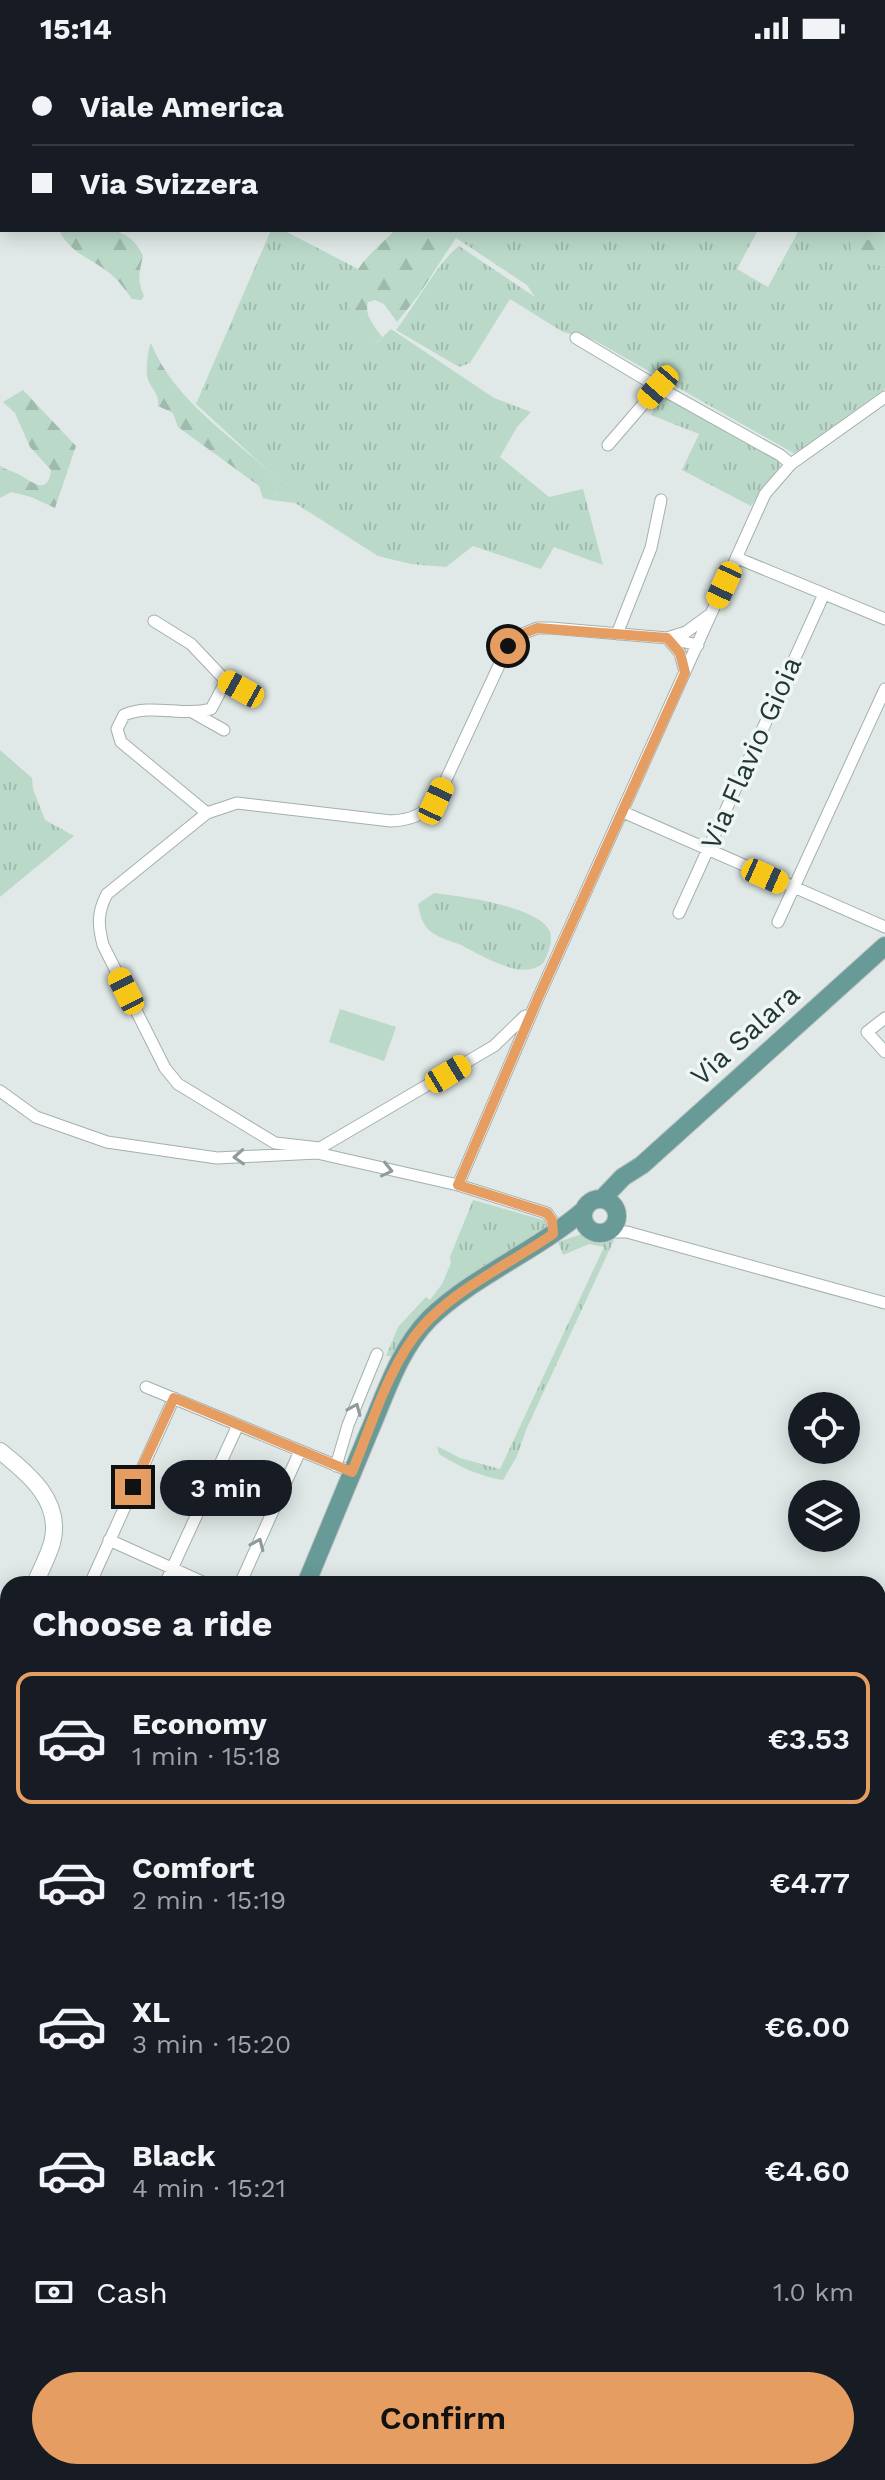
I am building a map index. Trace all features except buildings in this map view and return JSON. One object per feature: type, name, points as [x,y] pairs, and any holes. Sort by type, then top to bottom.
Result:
[{"type":"main road","name":"Via Salara","points":[[309,1576],[344,1469],[413,1338],[440,1310],[558,1231],[605,1219],[623,1177],[642,1165],[885,946]]},
{"type":"main road","points":[[0,1451],[40,1487],[52,1512],[52,1542],[38,1576]]},
{"type":"street","points":[[576,338],[791,464]]},
{"type":"street","points":[[608,445],[658,387]]},
{"type":"street","points":[[458,1185],[538,998],[765,494],[791,464],[885,397]]},
{"type":"street","points":[[617,634],[651,548],[661,500]]},
{"type":"street","points":[[737,558],[885,619]]},
{"type":"street","name":"Via Flavio Gioia","points":[[679,913],[824,594]]},
{"type":"street","points":[[667,638],[686,632],[712,612]]},
{"type":"street","points":[[154,621],[191,644],[226,681],[255,698]]},
{"type":"street","points":[[558,1231],[547,1213],[458,1185],[318,1150],[275,1143],[178,1084],[165,1068],[103,945],[97,923],[101,905],[107,894],[207,813],[237,803],[391,821],[408,820],[425,812],[436,801],[508,646],[520,635],[537,628],[667,638],[698,645]]},
{"type":"street","points":[[667,638],[680,653],[685,673]]},
{"type":"street","points":[[207,813],[121,742],[117,729],[124,715],[139,708],[194,713],[211,709],[226,681]]},
{"type":"street","points":[[778,922],[885,689]]},
{"type":"street","points":[[194,713],[224,730]]},
{"type":"street","points":[[623,812],[885,927]]},
{"type":"street","points":[[0,1091],[36,1117],[107,1142],[217,1158],[318,1150],[494,1046],[518,1025],[538,998]]},
{"type":"street","points":[[885,1018],[867,1032],[885,1052]]},
{"type":"street","points":[[605,1219],[885,1303]]},
{"type":"street","points":[[146,1387],[344,1469],[348,1425],[376,1357],[397,1368]]},
{"type":"street","points":[[93,1576],[174,1398]]},
{"type":"street","points":[[168,1576],[238,1425]]},
{"type":"street","points":[[244,1576],[300,1451]]},
{"type":"street","points":[[109,1540],[190,1576]]},
{"type":"green space","points":[[60,232],[118,232],[128,237],[143,256],[139,276],[144,296],[141,300],[132,299],[108,272],[64,239]]},
{"type":"green space","points":[[270,232],[287,232],[358,269],[350,294],[375,344],[391,329],[494,398],[531,412],[517,427],[500,457],[549,497],[583,489],[603,565],[554,547],[541,569],[473,546],[446,567],[411,564],[378,556],[295,503],[271,500],[281,486],[273,475],[196,404]]},
{"type":"green space","points":[[393,232],[460,232],[397,322],[384,304],[375,300],[368,302],[369,316],[382,337],[375,344],[369,344],[361,337],[350,309],[354,277],[371,253]]},
{"type":"green space","points":[[460,232],[757,232],[737,269],[768,287],[798,232],[885,232],[885,389],[795,454],[594,340],[563,332],[510,299],[470,363],[459,367],[396,330],[434,274],[459,246],[535,297],[527,285],[456,238]]},
{"type":"green space","points":[[855,238],[869,240],[885,252],[885,268],[862,264],[853,258],[850,241]]},
{"type":"green space","points":[[151,343],[173,382],[188,399],[273,475],[281,486],[271,500],[263,498],[259,486],[178,427],[173,413],[158,406],[147,375]]},
{"type":"green space","points":[[23,390],[76,446],[55,508],[11,492],[0,498],[0,466],[38,485],[46,483],[51,470],[30,447],[15,413],[3,402]]},
{"type":"green space","points":[[662,394],[778,458],[780,466],[751,506],[682,470],[699,434],[651,415]]},
{"type":"green space","points":[[0,750],[32,778],[45,820],[74,836],[0,897]]},
{"type":"green space","points":[[434,893],[498,904],[531,915],[550,932],[544,962],[536,968],[525,970],[502,965],[434,934],[423,923],[418,904]]},
{"type":"green space","points":[[340,1009],[396,1027],[384,1061],[329,1042]]},
{"type":"green space","points":[[473,1200],[547,1221],[550,1225],[406,1334],[392,1356],[386,1356],[398,1327],[426,1297],[430,1300],[442,1284]]},
{"type":"green space","points":[[582,1234],[614,1240],[526,1430],[517,1456],[503,1480],[470,1470],[439,1454],[437,1446],[460,1458],[500,1469],[604,1247],[589,1244],[563,1255],[558,1242]]},
{"type":"route","points":[[133,1487],[174,1398],[352,1472],[405,1351],[421,1328],[452,1300],[553,1234],[552,1220],[547,1213],[458,1185],[538,998],[685,673],[680,653],[667,638],[537,628],[520,635],[508,646]]}]
